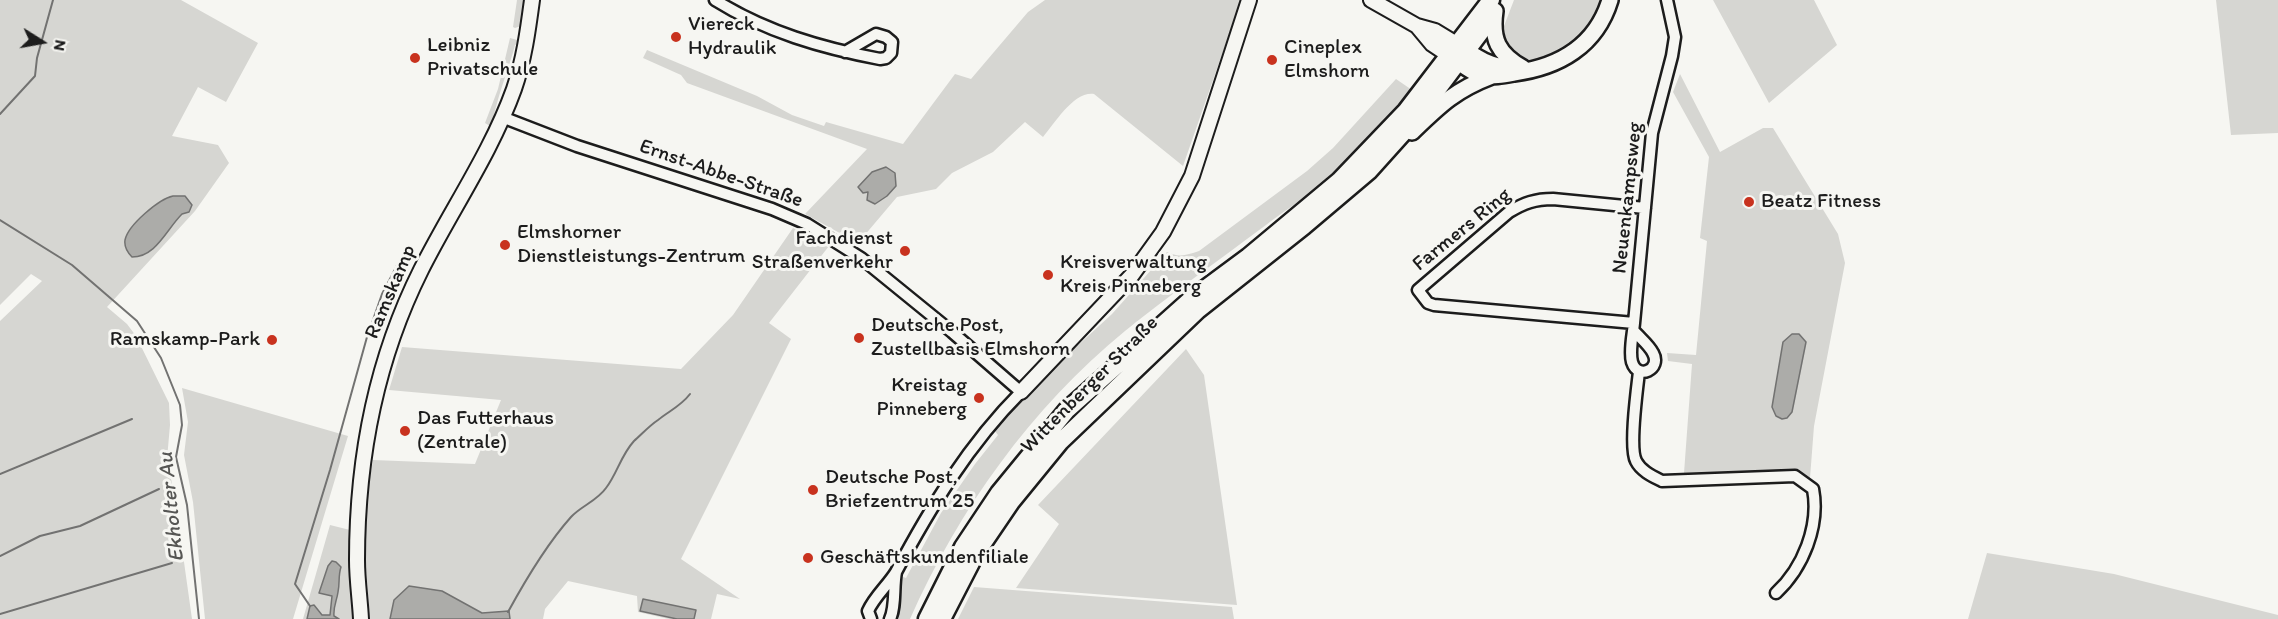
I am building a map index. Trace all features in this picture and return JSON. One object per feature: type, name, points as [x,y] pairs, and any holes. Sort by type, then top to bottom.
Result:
[{"type":"main road","points":[[1459,54],[1481,75],[1493,76],[1538,70],[1573,52],[1588,40],[1611,2]]},
{"type":"main road","points":[[1495,4],[1493,24],[1496,42],[1511,61],[1523,68]]},
{"type":"main road","points":[[1459,54],[1495,4]]},
{"type":"main road","points":[[1459,54],[1492,64],[1523,68],[1558,60]]},
{"type":"main road","name":"Wittenberger Straße","points":[[942,619],[981,547],[1011,502],[1060,442],[1198,310],[1344,194],[1386,153],[1459,54]]},
{"type":"main road","name":"Wittenberger Straße","points":[[927,619],[963,547],[999,492],[1067,410],[1191,300],[1248,257],[1340,181],[1459,54]]},
{"type":"main road","points":[[1386,153],[1451,96],[1465,87],[1493,76]]},
{"type":"street","name":"Ramskamp","points":[[361,619],[357,562],[362,474],[370,419],[392,339],[420,271],[502,117],[522,62],[532,0]]},
{"type":"street","points":[[715,0],[774,31],[845,52]]},
{"type":"street","points":[[871,619],[868,611],[871,604],[886,588],[921,525],[949,482],[993,424],[1021,392],[1132,275],[1163,232],[1192,176],[1249,0]]},
{"type":"street","points":[[1371,0],[1417,27],[1435,31],[1459,54]]},
{"type":"street","name":"Neuenkampsweg","points":[[1667,0],[1675,37],[1652,133],[1632,360],[1639,372],[1633,448],[1636,461],[1648,474],[1662,481],[1795,476],[1813,489],[1816,502],[1814,524],[1809,541],[1793,574],[1776,593]]},
{"type":"street","name":"Ernst-Abbe-Straße","points":[[502,117],[576,146],[763,206],[807,224],[841,244],[870,266],[952,332],[1021,392]]},
{"type":"street","name":"Farmers Ring","points":[[1634,327],[1434,305],[1428,303],[1418,290],[1509,212],[1525,202],[1553,199],[1645,208]]},
{"type":"street","points":[[1634,327],[1654,354],[1655,361],[1653,368],[1647,372],[1639,372]]},
{"type":"street","points":[[890,619],[894,610],[892,592],[896,572]]},
{"type":"shaded area","points":[[0,0],[181,0],[258,43],[226,102],[198,87],[172,136],[218,145],[229,163],[195,211],[107,307],[127,324],[136,336],[169,403],[167,459],[175,498],[192,619],[0,619],[0,321],[42,281],[31,274],[0,305]]},
{"type":"shaded area","points":[[517,0],[525,0],[521,26],[515,28],[513,27]]},
{"type":"shaded area","points":[[1045,0],[1241,0],[1183,166],[1094,94],[1087,94],[1072,103],[1043,137],[1025,122],[993,152],[952,173],[936,189],[897,197],[858,243],[805,214],[867,149],[687,83],[681,75],[643,58],[647,50],[757,96],[792,115],[824,126],[826,122],[903,144],[955,74],[971,79],[1028,12]]},
{"type":"shaded area","points":[[1514,0],[1601,0],[1589,22],[1569,44],[1544,59],[1532,61],[1516,57],[1499,38],[1505,34],[1504,26]]},
{"type":"shaded area","points":[[1713,0],[1814,0],[1837,45],[1769,103]]},
{"type":"shaded area","points":[[2216,0],[2278,0],[2278,133],[2231,135]]},
{"type":"shaded area","points":[[510,38],[521,41],[515,45],[494,120],[490,126],[485,123],[498,89]]},
{"type":"shaded area","points":[[1680,74],[1720,152],[1763,128],[1773,128],[1838,234],[1845,263],[1814,426],[1810,478],[1797,472],[1684,473],[1692,364],[1668,361],[1667,353],[1696,355],[1707,241],[1700,238],[1709,157],[1673,92]]},
{"type":"shaded area","points":[[1396,79],[1412,90],[1391,115],[1333,173],[1308,195],[1177,290],[1125,331],[1059,393],[1029,427],[975,500],[929,578],[910,619],[899,619],[900,576],[906,578],[941,513],[998,435],[994,430],[1025,394],[1112,314],[1167,252],[1187,255],[1199,251],[1307,171],[1333,148]]},
{"type":"shaded area","points":[[886,167],[895,173],[896,186],[875,204],[867,200],[868,192],[863,193],[858,187],[872,172]]},
{"type":"shaded area","points":[[173,196],[185,196],[192,205],[189,212],[182,214],[176,220],[148,253],[132,257],[126,249],[127,234],[152,207]]},
{"type":"shaded area","points":[[793,228],[829,246],[769,323],[791,339],[681,559],[740,599],[717,594],[711,619],[669,619],[638,612],[637,596],[568,581],[545,609],[543,619],[370,619],[366,569],[366,501],[373,460],[475,464],[501,400],[389,390],[402,347],[681,369],[733,315]]},
{"type":"shaded area","points":[[1792,334],[1799,334],[1806,342],[1792,412],[1787,418],[1782,419],[1776,416],[1772,407],[1783,342]]},
{"type":"shaded area","points":[[1186,349],[1204,375],[1237,605],[1016,588],[1059,524],[1038,505]]},
{"type":"shaded area","points":[[182,388],[348,436],[293,619],[205,619],[193,502],[184,455],[188,422]]},
{"type":"shaded area","points":[[330,525],[350,530],[355,619],[303,619]]},
{"type":"shaded area","points":[[1987,553],[2114,574],[2278,615],[2278,619],[1968,619]]},
{"type":"shaded area","points":[[332,561],[341,567],[334,613],[334,616],[339,619],[307,619],[310,606],[314,605],[322,615],[330,615],[332,596],[319,593],[328,566]]},
{"type":"shaded area","points":[[409,586],[442,591],[482,613],[509,611],[510,619],[390,619],[394,600]]},
{"type":"shaded area","points":[[974,587],[1232,607],[1234,619],[958,619]]},
{"type":"shaded area","points":[[643,599],[696,610],[694,619],[677,619],[640,611]]},
{"type":"waterway","points":[[0,114],[35,76],[37,58],[53,0]]},
{"type":"waterway","name":"Ekholter Au","points":[[0,220],[72,265],[137,321],[161,358],[180,405],[182,425],[176,457],[187,505],[199,619]]},
{"type":"waterway","points":[[310,606],[295,584],[367,337],[382,294],[402,256]]},
{"type":"waterway","points":[[508,612],[553,539],[575,513],[602,493],[634,441],[690,394]]},
{"type":"waterway","points":[[0,474],[132,419]]},
{"type":"waterway","points":[[0,556],[40,536],[80,526],[159,489]]},
{"type":"waterway","points":[[0,614],[172,563]]},
{"type":"place","name":"Viereck Hydraulik","points":[[676,37]]},
{"type":"place","name":"Leibniz Privatschule","points":[[415,58]]},
{"type":"place","name":"Cineplex Elmshorn","points":[[1272,60]]},
{"type":"place","name":"Beatz Fitness","points":[[1749,202]]},
{"type":"place","name":"Elmshorner Dienstleistungs-Zentrum","points":[[505,245]]},
{"type":"place","name":"Fachdienst Straßenverkehr","points":[[905,251]]},
{"type":"place","name":"Kreisverwaltung Kreis Pinneberg","points":[[1048,275]]},
{"type":"place","name":"Deutsche Post, Zustellbasis Elmshorn","points":[[859,338]]},
{"type":"place","name":"Ramskamp-Park","points":[[272,340]]},
{"type":"place","name":"Kreistag Pinneberg","points":[[979,398]]},
{"type":"place","name":"Das Futterhaus (Zentrale)","points":[[405,431]]},
{"type":"place","name":"Deutsche Post, Briefzentrum 25","points":[[813,490]]},
{"type":"place","name":"Geschäftskundenfiliale","points":[[808,558]]}]
